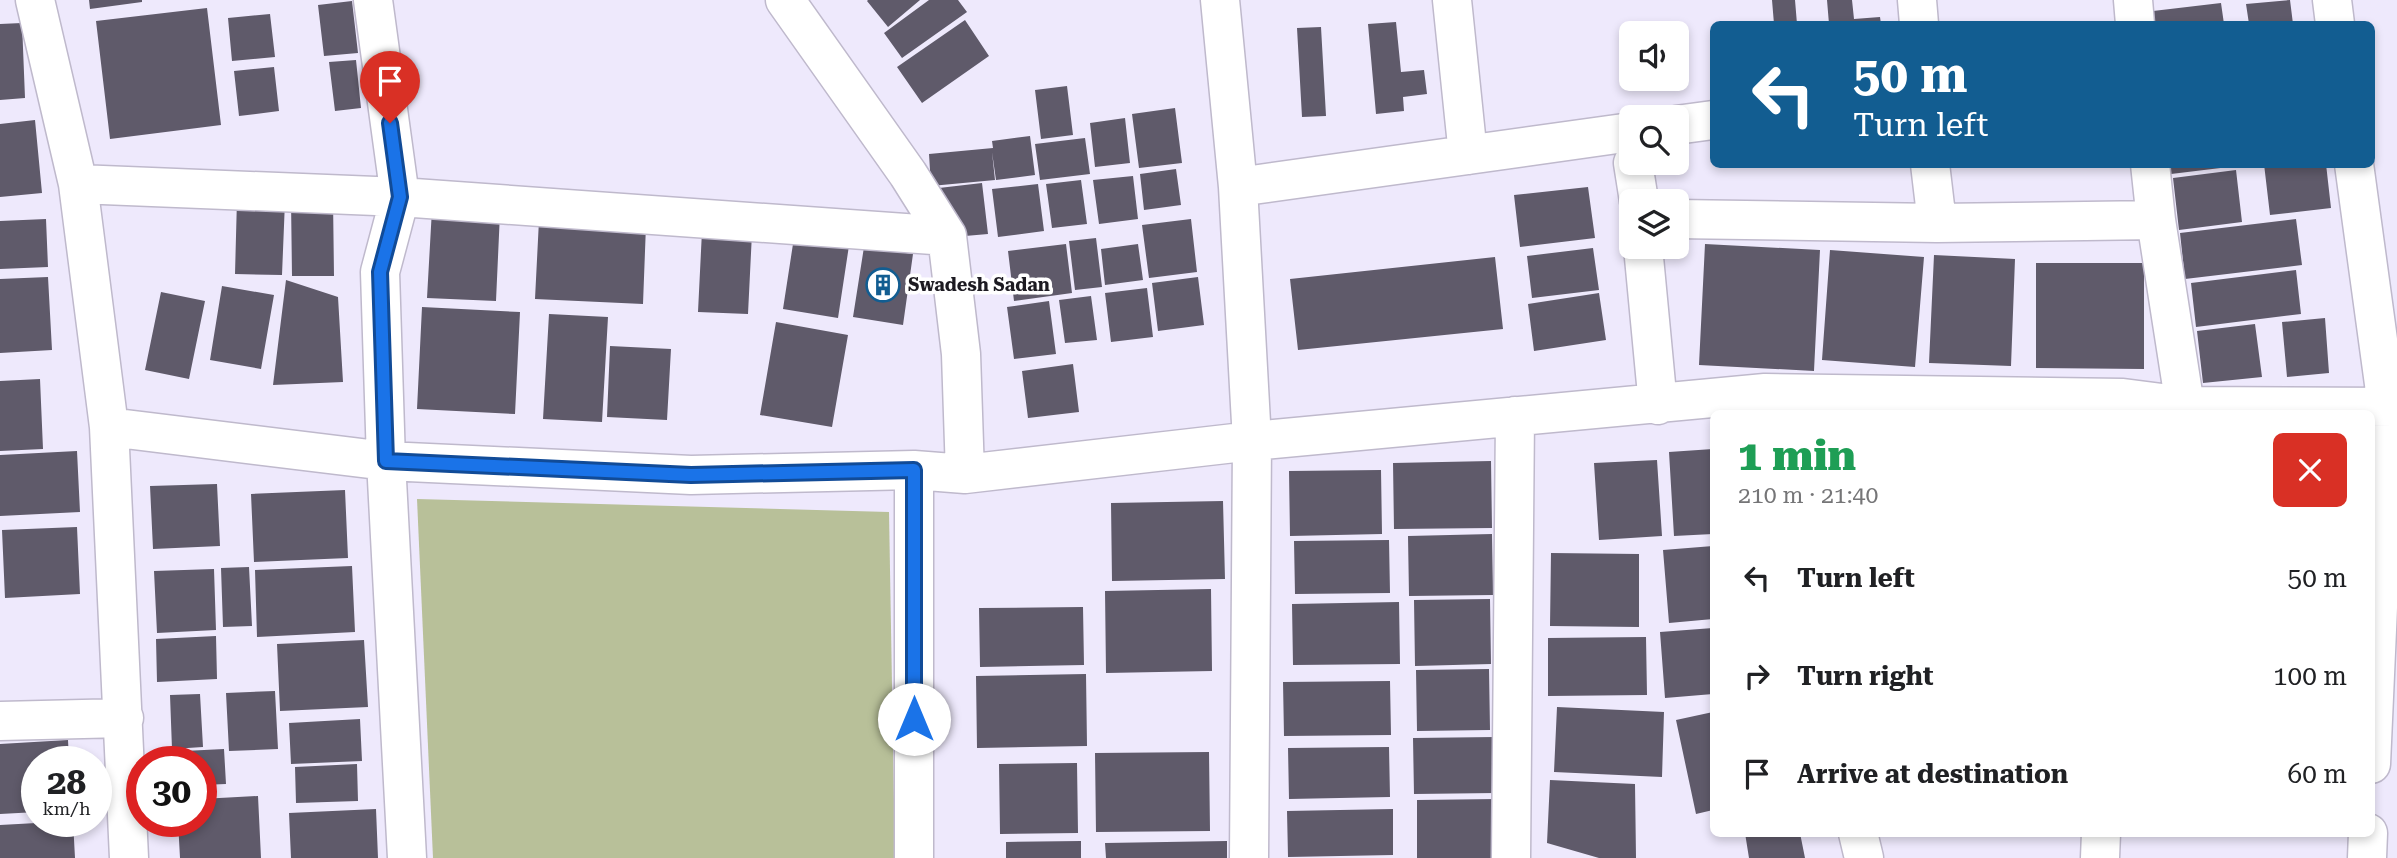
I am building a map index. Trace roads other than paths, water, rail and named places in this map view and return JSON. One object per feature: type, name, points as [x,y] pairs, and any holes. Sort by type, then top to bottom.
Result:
[{"type":"street","points":[[35,0],[78,184],[109,427],[129,858]]},
{"type":"street","points":[[373,0],[400,197],[380,272],[386,461],[407,858]]},
{"type":"street","points":[[785,0],[908,174],[947,236],[961,354],[965,474]]},
{"type":"street","points":[[1220,0],[1238,187],[1252,441],[1250,858]]},
{"type":"street","points":[[1452,0],[1468,155]]},
{"type":"street","points":[[1917,0],[1919,21]]},
{"type":"street","points":[[2133,0],[2135,21]]},
{"type":"street","points":[[2332,0],[2335,21]]},
{"type":"street","points":[[1689,123],[1710,120]]},
{"type":"street","points":[[1238,187],[1468,155],[1619,144]]},
{"type":"street","points":[[1930,168],[1937,223]]},
{"type":"street","points":[[2150,168],[2185,407]]},
{"type":"street","points":[[2355,168],[2392,407],[2375,696]]},
{"type":"street","points":[[78,184],[400,197],[947,236]]},
{"type":"street","points":[[1689,219],[1937,223],[2156,220]]},
{"type":"street","points":[[1644,259],[1658,405]]},
{"type":"street","points":[[109,427],[386,461],[691,475],[914,470],[965,474],[1252,441],[1658,405],[1767,403],[2392,407]]},
{"type":"street","points":[[1511,858],[1515,416]]},
{"type":"street","points":[[914,470],[914,858]]},
{"type":"street","points":[[0,721],[124,718]]},
{"type":"street","points":[[1859,837],[1864,858]]},
{"type":"street","points":[[2100,858],[2101,837]]},
{"type":"street","points":[[2367,858],[2368,837]]},
{"type":"place","name":"Swadesh Sadan","points":[[883,285]]}]
